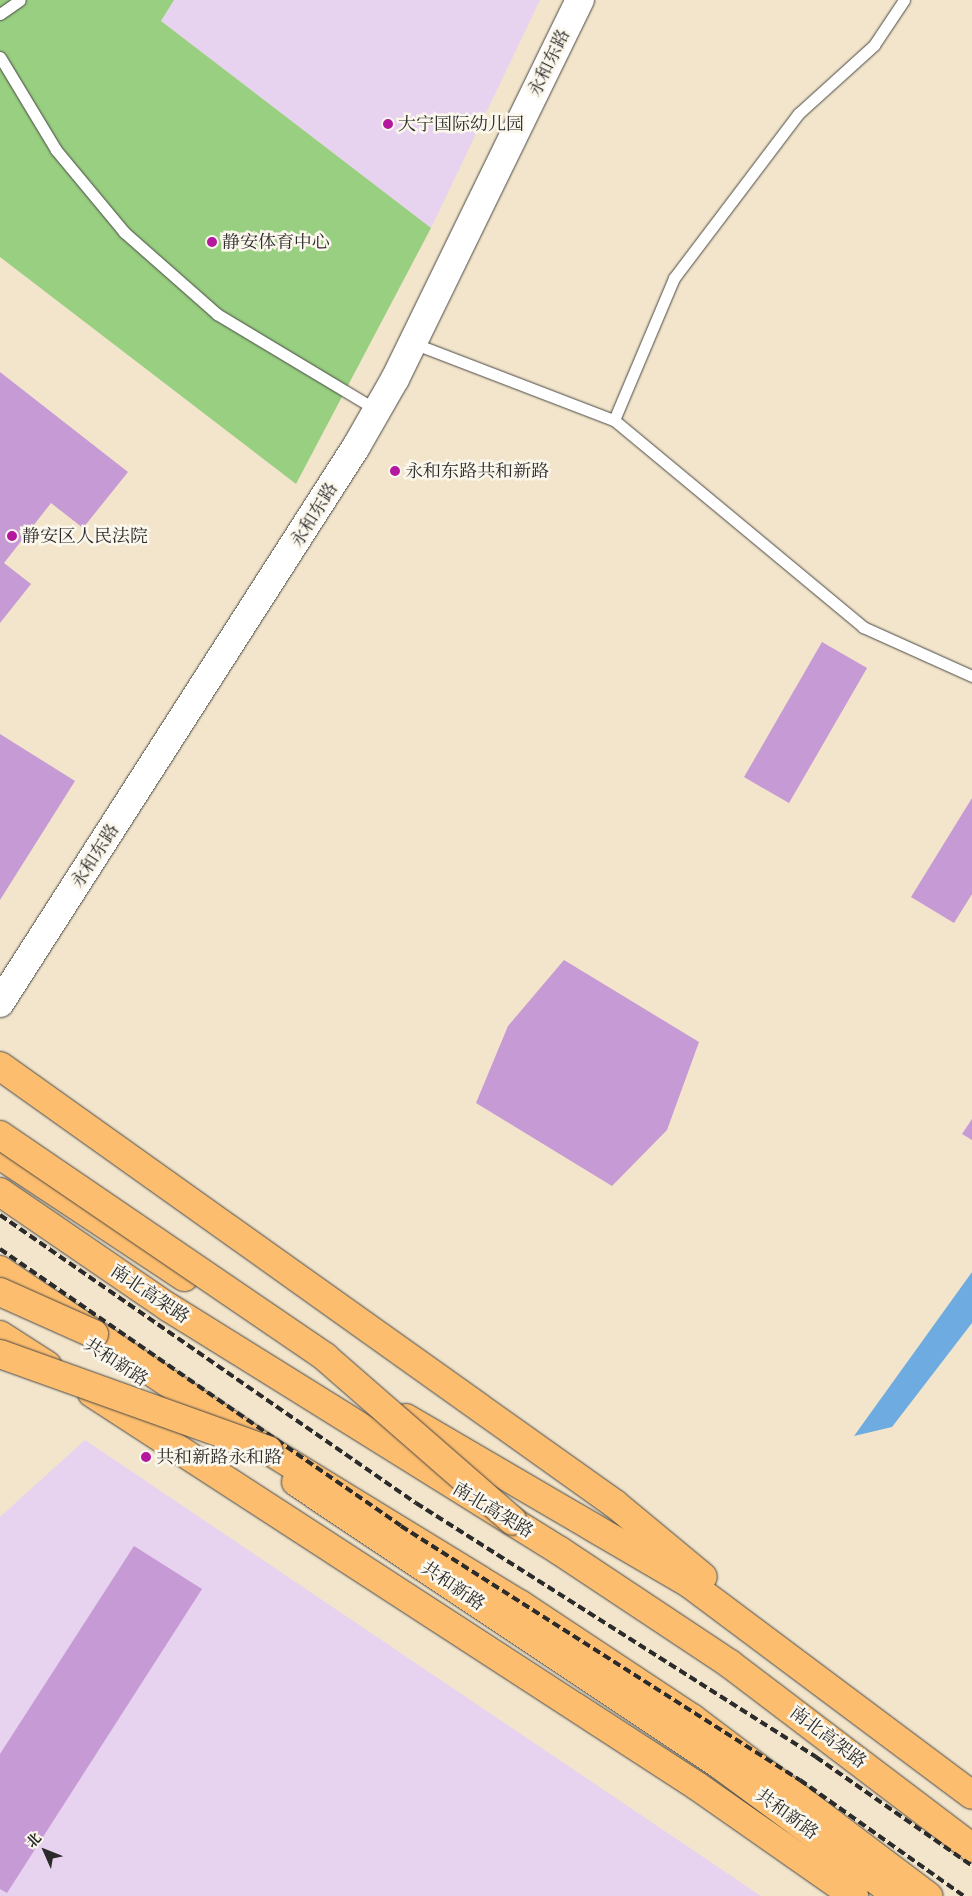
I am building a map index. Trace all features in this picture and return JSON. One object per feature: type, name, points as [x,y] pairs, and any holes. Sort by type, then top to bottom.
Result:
[{"type":"main road","points":[[0,1066],[257,1245],[615,1504],[721,1591],[780,1648]]},
{"type":"main road","points":[[0,1135],[325,1357],[513,1521]]},
{"type":"main road","points":[[0,1155],[334,1376],[690,1584],[780,1648],[972,1795]]},
{"type":"main road","name":"南北高架路","points":[[0,1192],[176,1312],[513,1521],[730,1664],[972,1848]]},
{"type":"main road","points":[[0,1270],[268,1450],[521,1605],[692,1718],[928,1896]]},
{"type":"main road","name":"共和新路","points":[[0,1288],[720,1765],[898,1896]]},
{"type":"main road","points":[[0,1292],[94,1334]]},
{"type":"main road","name":"共和新路","points":[[0,1335],[697,1786],[854,1896]]},
{"type":"main road","points":[[0,1354],[268,1450]]},
{"type":"street","name":"永和东路","points":[[0,1003],[377,410],[413,343],[580,0]]},
{"type":"lane","points":[[0,14],[20,0]]},
{"type":"lane","points":[[614,420],[674,278],[798,114],[874,45],[904,0]]},
{"type":"lane","points":[[0,57],[56,150],[124,232],[217,314],[377,410]]},
{"type":"lane","points":[[413,343],[614,420],[863,627],[972,676]]},
{"type":"shaded area","name":"大宁国际幼儿园","points":[[174,0],[540,0],[431,228],[161,21]]},
{"type":"shaded area","points":[[85,1440],[761,1896],[0,1896],[0,1517]]},
{"type":"green space","name":"静安体育中心","points":[[0,0],[174,0],[161,21],[431,228],[296,484],[0,257]]},
{"type":"water","points":[[972,1272],[972,1323],[892,1427],[854,1436]]},
{"type":"building","points":[[0,372],[128,472],[83,528],[51,503],[4,563],[31,584],[0,623]]},
{"type":"building","points":[[822,642],[867,668],[789,803],[744,777]]},
{"type":"building","points":[[0,734],[75,781],[0,900]]},
{"type":"building","points":[[972,798],[972,894],[954,923],[911,897]]},
{"type":"building","points":[[564,960],[699,1042],[667,1130],[612,1186],[476,1103],[508,1026]]},
{"type":"building","points":[[972,1119],[972,1140],[962,1134]]},
{"type":"building","points":[[134,1546],[202,1589],[7,1893],[0,1889],[0,1754]]},
{"type":"railway","points":[[0,1215],[416,1503],[816,1757],[972,1866]]},
{"type":"railway","points":[[0,1249],[401,1526],[800,1780],[964,1896]]},
{"type":"place","name":"大宁国际幼儿园","points":[[388,124]]},
{"type":"place","name":"静安体育中心","points":[[212,242]]},
{"type":"place","name":"永和东路共和新路","points":[[395,471]]},
{"type":"place","name":"静安区人民法院","points":[[12,536]]},
{"type":"place","name":"共和新路永和路","points":[[146,1457]]}]
